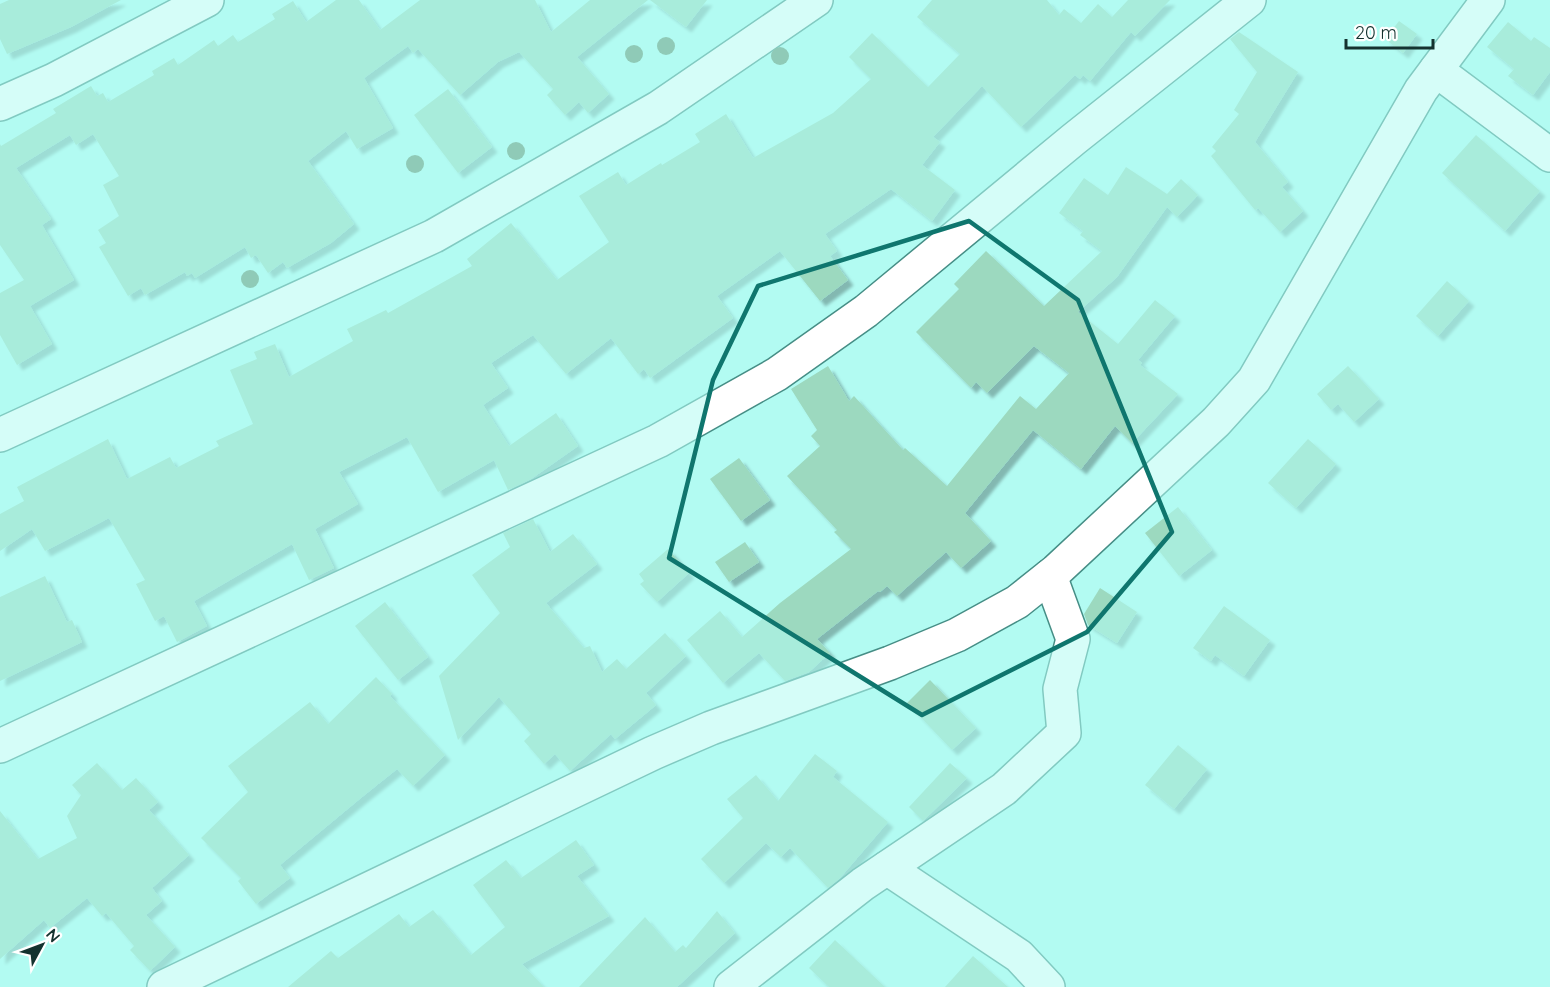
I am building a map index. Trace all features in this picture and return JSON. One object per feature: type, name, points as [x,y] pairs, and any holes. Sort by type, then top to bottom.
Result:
[{"type":"street","points":[[0,104],[54,80],[207,0]]},
{"type":"street","points":[[0,435],[434,236],[658,108],[816,0]]},
{"type":"street","points":[[0,746],[658,441],[777,374],[866,311],[1074,139],[1249,0]]},
{"type":"street","points":[[164,987],[653,753],[711,728],[890,663],[957,635],[1017,602],[1050,576],[1216,423],[1254,380],[1421,90],[1488,0]]},
{"type":"street","points":[[1436,70],[1550,155]]},
{"type":"street","points":[[730,987],[887,868],[1004,789],[1064,732],[1060,689],[1073,639],[1050,576]]},
{"type":"street","points":[[887,868],[1019,956],[1048,987]]},
{"type":"highlighted area","points":[[969,221],[1078,300],[1172,532],[1087,632],[922,715],[669,558],[713,380],[758,286]]},
{"type":"building","points":[[9,0],[121,0],[71,27],[7,54],[0,39],[0,4]]},
{"type":"building","points":[[336,0],[359,0],[380,30],[420,0],[535,0],[551,32],[590,0],[648,0],[577,57],[609,94],[588,113],[579,102],[565,115],[547,95],[553,89],[519,52],[498,62],[460,95],[418,49],[413,53],[408,46],[364,78],[393,128],[357,149],[346,131],[308,161],[354,224],[331,243],[287,268],[283,262],[268,273],[256,255],[251,258],[245,247],[195,278],[192,273],[187,276],[185,272],[145,295],[141,288],[128,296],[99,247],[106,243],[98,230],[119,216],[103,185],[119,176],[93,134],[76,145],[70,135],[16,168],[51,219],[42,225],[74,280],[30,306],[52,344],[17,365],[0,335],[0,293],[24,280],[0,245],[0,144],[1,146],[56,113],[53,109],[91,86],[97,96],[103,93],[108,102],[154,75],[152,71],[174,58],[178,65],[214,40],[218,46],[233,35],[238,42],[275,19],[272,14],[293,1],[306,22]]},
{"type":"building","points":[[650,0],[707,0],[686,27]]},
{"type":"building","points":[[932,0],[1047,0],[1059,15],[1064,9],[1081,23],[1098,4],[1112,17],[1128,0],[1170,0],[1135,36],[1131,32],[1090,81],[1083,75],[1080,79],[1075,75],[1021,127],[982,86],[933,137],[940,142],[922,165],[955,190],[932,221],[891,189],[825,234],[837,251],[830,256],[848,280],[820,301],[780,251],[717,296],[733,318],[650,378],[644,369],[638,374],[611,338],[566,374],[533,335],[491,363],[508,388],[483,405],[509,446],[556,413],[578,446],[531,479],[508,490],[494,460],[438,492],[407,437],[339,472],[358,504],[315,529],[334,568],[309,580],[292,544],[194,601],[207,626],[177,642],[164,616],[155,621],[136,584],[145,580],[109,518],[45,551],[32,529],[0,551],[0,514],[24,501],[17,487],[108,439],[127,479],[170,457],[176,468],[219,446],[216,441],[253,424],[230,370],[257,359],[254,352],[275,344],[289,377],[353,341],[347,329],[386,310],[388,313],[472,266],[467,259],[511,223],[557,280],[609,242],[579,196],[618,172],[626,185],[661,163],[662,165],[700,142],[695,134],[726,114],[753,158],[833,113],[871,79],[849,57],[872,33],[928,87],[960,54],[917,17]]},
{"type":"building","points":[[1399,21],[1417,34],[1403,53],[1385,39]]},
{"type":"building","points":[[1508,22],[1531,41],[1534,37],[1550,48],[1550,72],[1533,95],[1508,76],[1514,69],[1487,47]]},
{"type":"building","points":[[1239,32],[1298,72],[1255,142],[1288,182],[1282,187],[1303,211],[1280,232],[1258,208],[1255,210],[1211,156],[1216,151],[1212,147],[1239,114],[1234,110],[1257,72],[1230,39]]},
{"type":"building","points":[[448,89],[492,147],[458,173],[414,115]]},
{"type":"building","points":[[1476,135],[1540,191],[1505,231],[1442,173]]},
{"type":"building","points":[[1126,167],[1167,194],[1181,179],[1198,195],[1177,217],[1167,207],[1117,277],[1078,312],[1118,344],[1155,300],[1175,316],[1138,360],[1142,363],[1140,365],[1178,394],[1132,443],[1115,426],[1081,469],[1033,430],[965,513],[991,541],[961,568],[946,552],[897,596],[887,586],[880,592],[878,591],[817,639],[830,653],[809,672],[785,681],[759,653],[723,683],[687,640],[720,611],[742,637],[780,603],[851,549],[834,532],[837,530],[787,476],[820,446],[811,436],[817,430],[791,389],[828,366],[849,401],[854,396],[903,450],[905,448],[947,486],[1020,396],[1036,409],[1069,373],[1034,346],[987,393],[976,382],[971,388],[916,332],[959,289],[954,284],[986,251],[1044,306],[1102,251],[1080,235],[1083,231],[1059,213],[1084,178],[1108,195]]},
{"type":"building","points":[[1447,281],[1469,301],[1438,336],[1416,316]]},
{"type":"building","points":[[1348,366],[1379,399],[1354,422],[1338,404],[1331,410],[1317,394]]},
{"type":"building","points":[[1308,439],[1336,464],[1296,508],[1268,483]]},
{"type":"building","points":[[739,458],[770,500],[741,521],[710,479]]},
{"type":"building","points":[[1178,507],[1212,550],[1179,576],[1145,533]]},
{"type":"building","points":[[533,519],[550,552],[573,534],[597,564],[546,603],[584,648],[590,646],[602,672],[617,659],[626,669],[665,633],[686,656],[646,693],[656,705],[615,739],[611,734],[570,771],[555,754],[544,764],[524,741],[531,734],[499,697],[458,740],[439,676],[500,613],[472,575],[510,547],[503,533]]},
{"type":"building","points":[[745,542],[759,562],[729,582],[715,562]]},
{"type":"building","points":[[668,549],[689,573],[657,602],[640,584],[644,581],[639,574]]},
{"type":"building","points":[[45,576],[67,622],[72,620],[82,642],[0,681],[0,597]]},
{"type":"building","points":[[1100,588],[1137,612],[1117,643],[1088,625],[1084,614]]},
{"type":"building","points":[[385,602],[428,657],[398,680],[355,626]]},
{"type":"building","points":[[1224,606],[1270,640],[1244,676],[1215,655],[1211,661],[1193,648]]},
{"type":"building","points":[[376,677],[392,694],[390,696],[445,755],[413,786],[397,769],[280,865],[290,878],[256,904],[238,881],[241,878],[201,838],[248,792],[228,766],[310,702],[328,724]]},
{"type":"building","points":[[930,680],[976,728],[952,750],[907,703]]},
{"type":"building","points":[[1178,745],[1207,769],[1174,809],[1145,785]]},
{"type":"building","points":[[815,754],[837,771],[833,777],[888,822],[840,878],[828,888],[790,848],[781,857],[766,843],[724,883],[701,859],[743,818],[727,799],[756,775],[778,801]]},
{"type":"building","points":[[97,763],[122,790],[136,778],[158,802],[149,810],[189,855],[152,888],[162,901],[146,915],[175,947],[150,971],[130,950],[134,946],[106,913],[102,916],[87,898],[50,928],[44,920],[0,959],[0,811],[38,859],[77,838],[67,816],[81,795],[72,785]]},
{"type":"building","points":[[950,763],[967,778],[923,821],[909,807]]},
{"type":"building","points":[[576,840],[594,865],[577,876],[609,916],[522,964],[544,987],[288,987],[331,951],[338,958],[399,914],[409,927],[433,910],[471,955],[505,927],[473,885],[506,860],[521,878]]},
{"type":"building","points":[[717,911],[735,933],[677,987],[579,987],[645,917],[675,952],[683,945],[686,948]]},
{"type":"building","points":[[835,940],[885,987],[829,987],[809,968]]},
{"type":"building","points":[[973,956],[1008,987],[945,987]]}]
